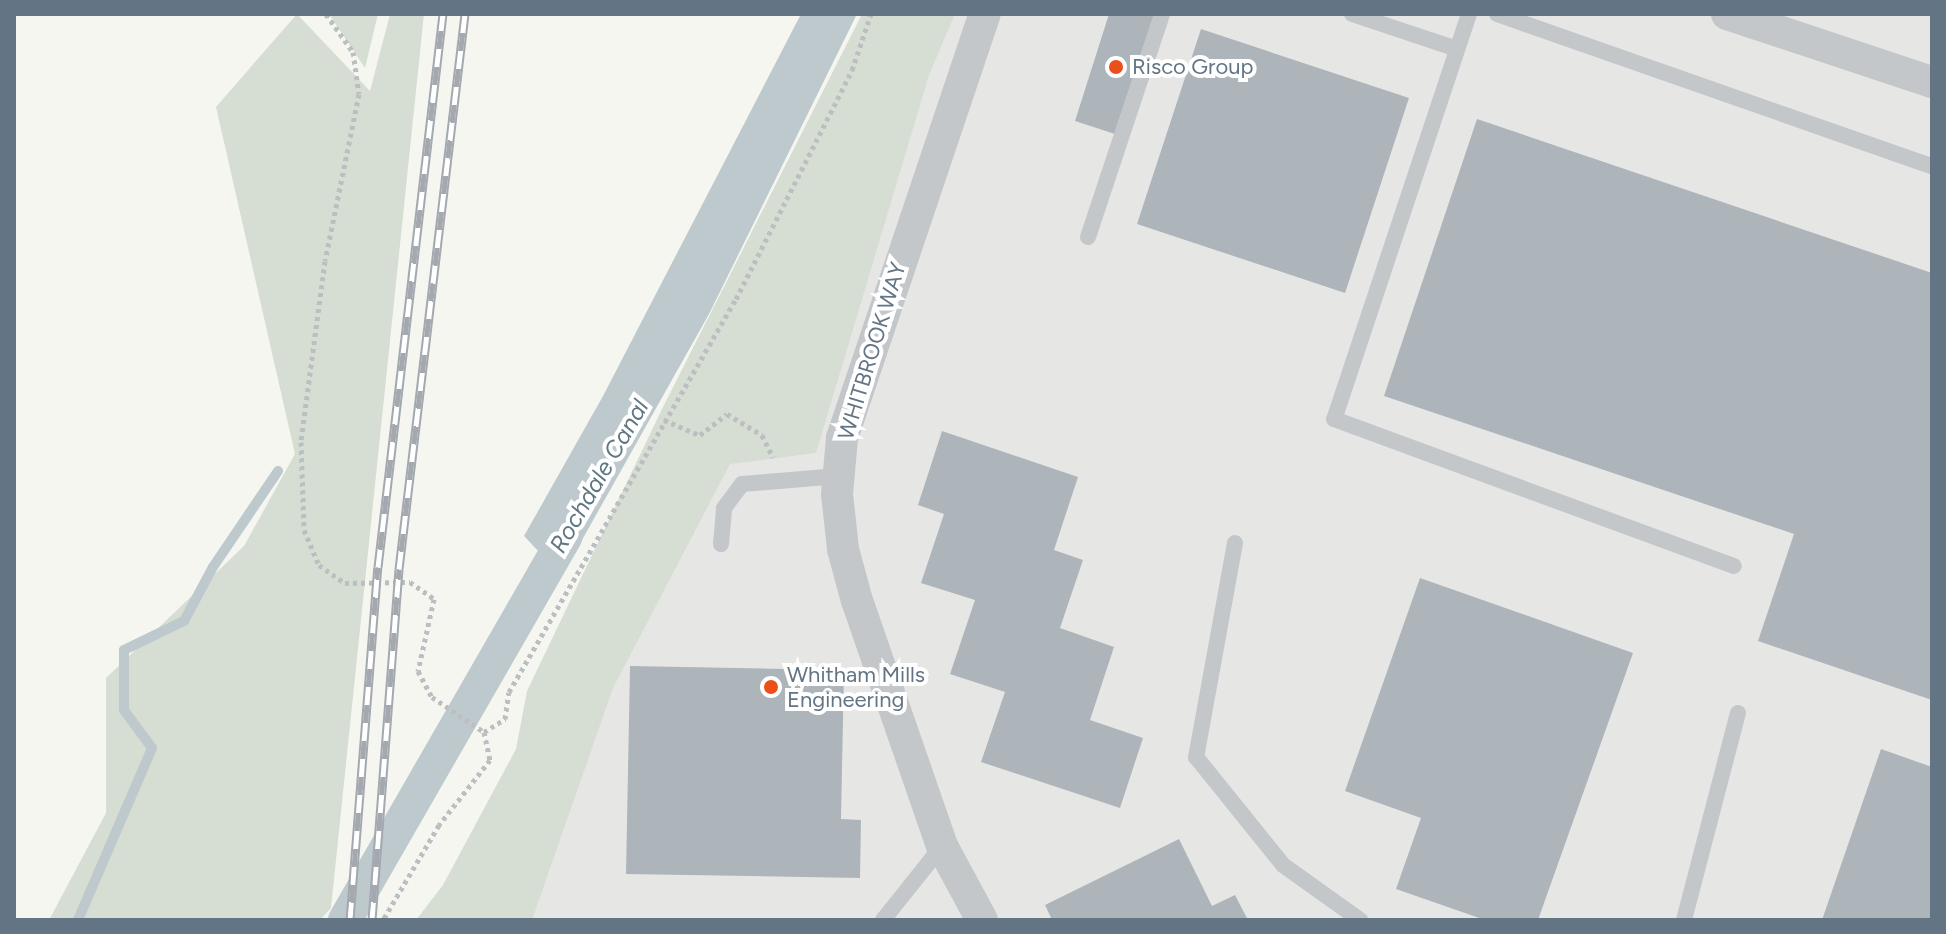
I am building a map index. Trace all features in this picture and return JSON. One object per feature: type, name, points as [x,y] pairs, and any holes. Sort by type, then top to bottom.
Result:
[{"type":"street","name":"WHITBROOK WAY","points":[[982,920],[950,859],[857,601],[843,549],[839,476],[842,438],[932,161],[985,14]]},
{"type":"street","points":[[1727,14],[1932,82]]},
{"type":"lane","points":[[1088,237],[1162,14]]},
{"type":"lane","points":[[1352,14],[1454,48]]},
{"type":"lane","points":[[1469,14],[1454,48],[1334,419],[1734,566]]},
{"type":"lane","points":[[1497,14],[1932,166]]},
{"type":"lane","points":[[721,544],[724,508],[742,484],[839,476]]},
{"type":"lane","points":[[1235,543],[1196,757],[1283,865],[1360,920]]},
{"type":"lane","points":[[1684,920],[1738,713]]},
{"type":"lane","points":[[883,920],[950,859]]},
{"type":"path","points":[[326,14],[353,52],[359,94],[325,261],[301,442],[304,530],[319,565],[345,583],[410,582],[434,599],[418,671],[432,697],[484,732],[490,760],[439,825],[383,920]]},
{"type":"path","points":[[484,732],[505,719],[509,692],[770,231],[852,70],[871,14]]},
{"type":"path","points":[[664,420],[700,435],[727,414],[762,435]]},
{"type":"shaded area","points":[[297,14],[370,91],[390,14],[424,14],[331,908],[320,920],[49,920],[106,813],[106,678],[244,546],[295,454],[216,107]]},
{"type":"shaded area","points":[[329,14],[378,14],[365,68]]},
{"type":"shaded area","points":[[862,14],[955,14],[929,75],[816,453],[730,464],[613,688],[532,920],[416,920],[443,885],[516,749],[527,691],[661,411]]},
{"type":"shaded area","points":[[907,14],[1932,14],[1932,920],[466,920]]},
{"type":"water","points":[[801,14],[857,14],[709,314],[573,556],[550,580],[534,573],[541,554],[524,536],[603,396]]},
{"type":"building","name":"Risco Group","points":[[1109,14],[1157,14],[1118,135],[1075,121]]},
{"type":"building","points":[[1201,29],[1409,98],[1345,293],[1137,224]]},
{"type":"building","points":[[1477,119],[1932,273],[1932,700],[1758,641],[1794,534],[1384,396]]},
{"type":"building","points":[[942,431],[1078,477],[1054,550],[1083,560],[1060,628],[1114,647],[1090,720],[1143,738],[1120,808],[981,762],[1005,692],[950,674],[975,600],[921,583],[944,514],[918,505]]},
{"type":"building","points":[[1420,578],[1633,653],[1538,920],[1485,920],[1396,889],[1421,818],[1345,791]]},
{"type":"building","points":[[630,666],[844,670],[841,819],[861,820],[860,878],[626,874]]},
{"type":"building","points":[[1881,749],[1932,767],[1932,920],[1822,920]]},
{"type":"building","points":[[1179,839],[1212,906],[1235,895],[1248,920],[1052,920],[1045,905]]},
{"type":"waterway","points":[[78,920],[152,748],[124,710],[124,650],[184,621],[213,567],[278,471]]},
{"type":"waterway","name":"Rochdale Canal","points":[[345,920],[566,536]]},
{"type":"railway","points":[[350,920],[378,567],[443,14]]},
{"type":"railway","points":[[372,920],[399,569],[465,14]]},
{"type":"place","name":"Risco Group","points":[[1116,67]]},
{"type":"place","name":"Whitham Mills Engineering","points":[[771,687]]}]
